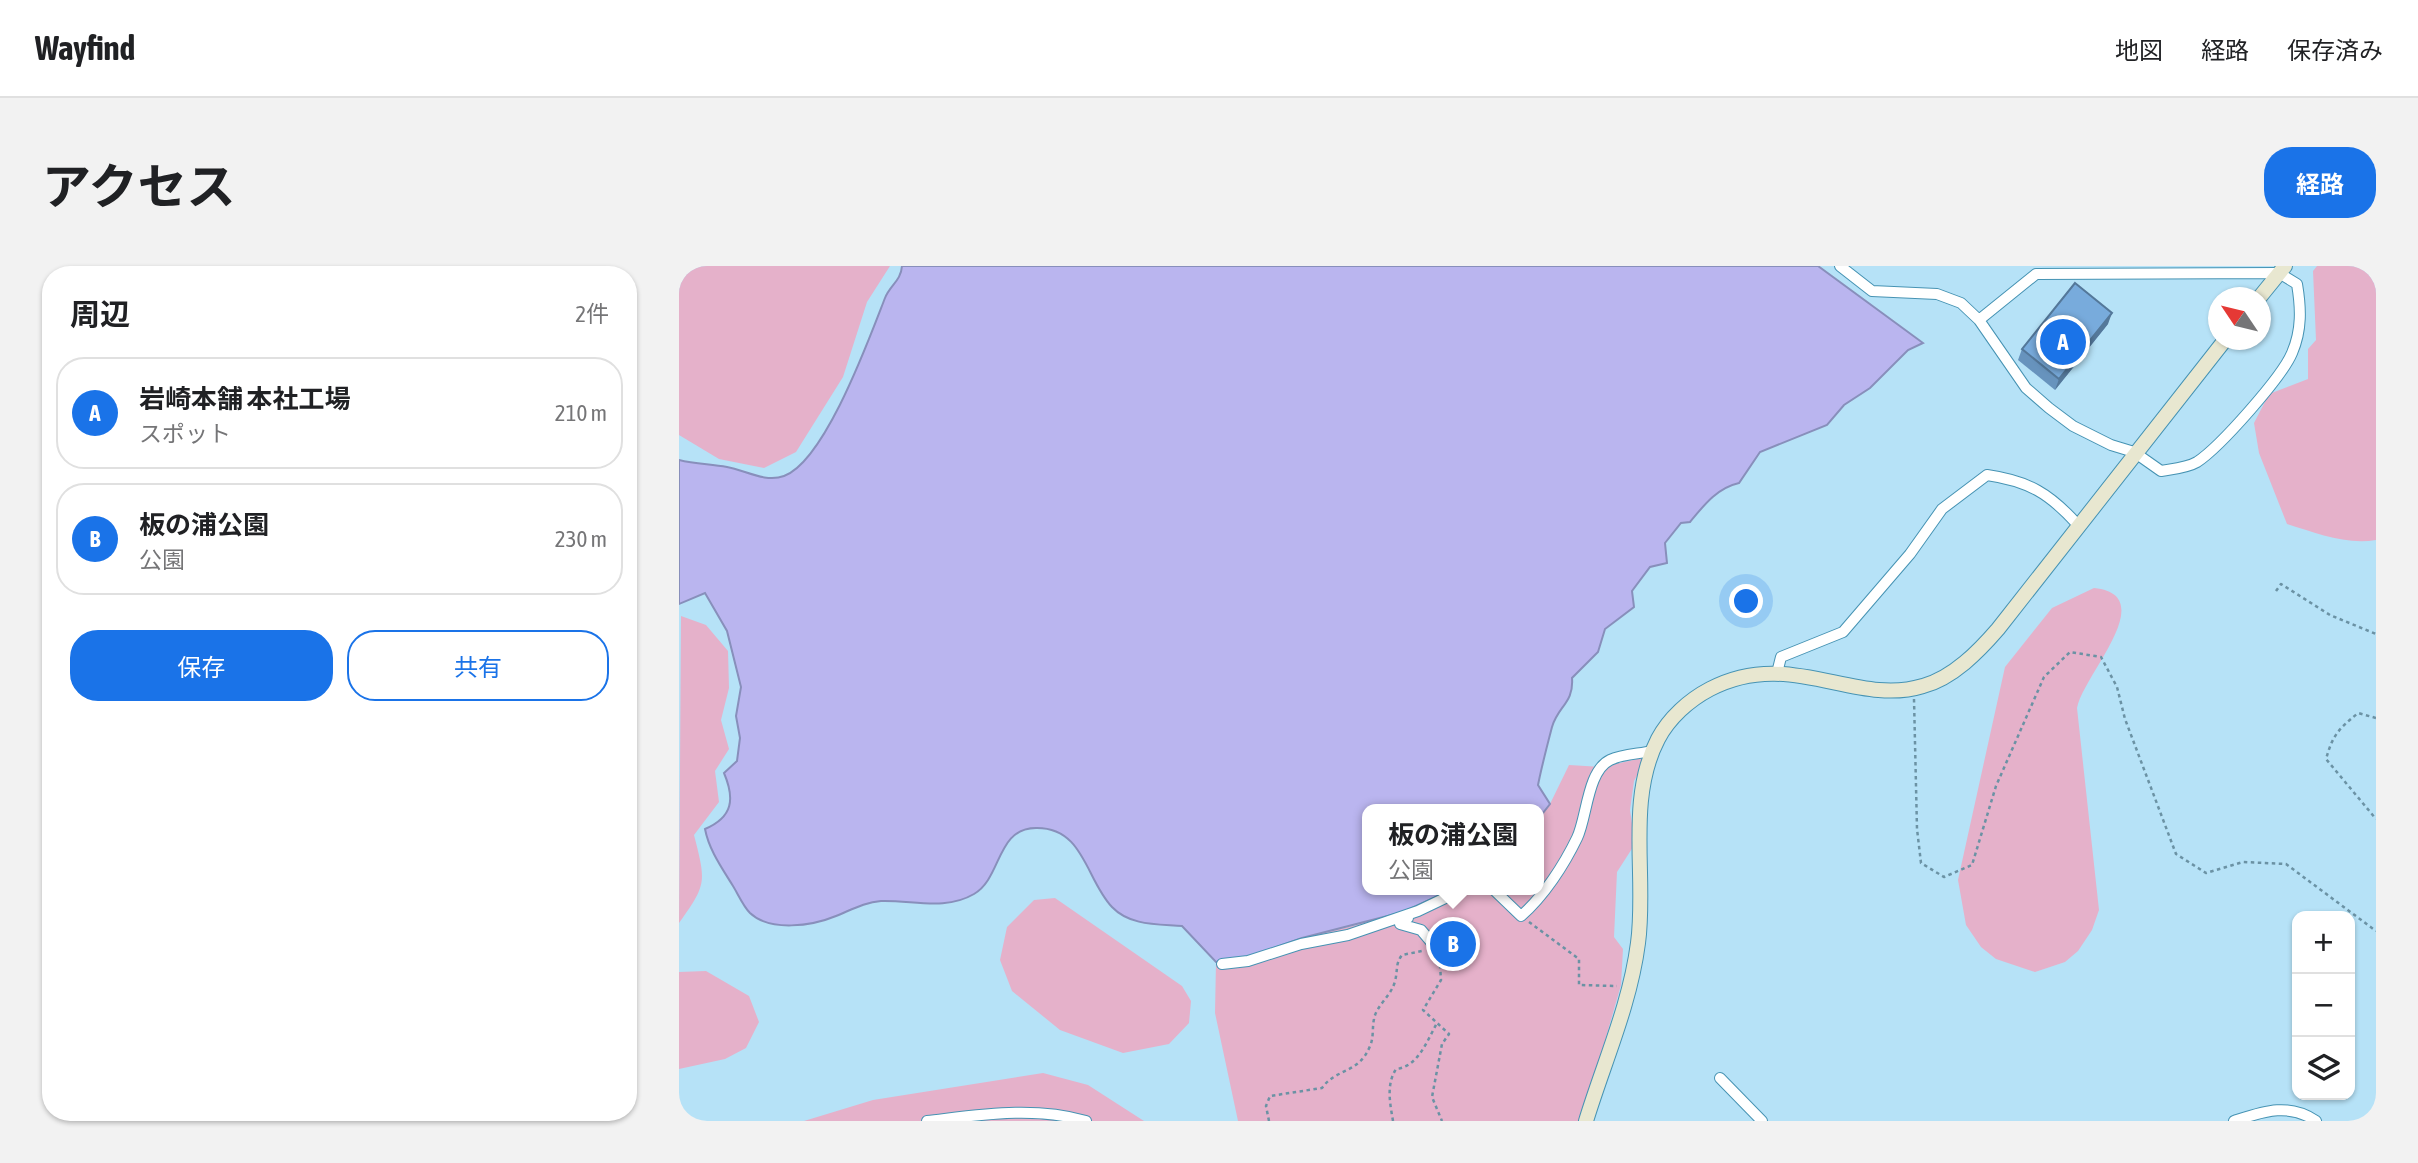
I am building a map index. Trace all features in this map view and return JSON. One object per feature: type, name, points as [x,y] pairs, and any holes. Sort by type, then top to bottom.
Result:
[{"type":"street","points":[[1840,266],[1872,291],[1937,294],[1961,303],[1979,320],[2026,388],[2073,426],[2111,445],[2134,452],[2161,471],[2194,464],[2223,442],[2292,355],[2300,328],[2300,302],[2297,284],[2282,269],[2036,270],[1979,320]]},
{"type":"street","points":[[2268,287],[2282,269]]},
{"type":"street","points":[[1586,1121],[1629,986],[1641,911],[1642,789],[1652,751],[1667,724],[1683,707],[1725,681],[1795,673],[1878,689],[1913,688],[1940,677],[1981,648],[2217,350]]},
{"type":"street","points":[[1777,673],[1781,657],[1843,632],[1910,554],[1942,509],[1987,475],[2010,478],[2054,498],[2077,524]]},
{"type":"street","points":[[1544,890],[1576,840],[1586,802],[1599,771],[1609,760],[1652,751]]},
{"type":"street","points":[[1222,964],[1248,961],[1301,943],[1348,935],[1418,911],[1452,895]]},
{"type":"street","points":[[1499,895],[1521,916],[1541,895]]},
{"type":"street","points":[[1418,911],[1400,923],[1421,930],[1432,943]]},
{"type":"street","points":[[1720,1078],[1762,1121]]},
{"type":"street","points":[[2234,1121],[2272,1108],[2309,1116],[2316,1121]]},
{"type":"street","points":[[927,1121],[1017,1113],[1068,1116],[1086,1121]]},
{"type":"path","points":[[2276,591],[2281,584],[2330,615],[2376,634]]},
{"type":"path","points":[[1913,688],[1917,829],[1921,863],[1944,877],[1972,865],[1996,786],[2044,677],[2070,652],[2101,657],[2117,688],[2125,719],[2176,854],[2206,873],[2243,862],[2286,864],[2376,931]]},
{"type":"path","points":[[2376,718],[2358,713],[2332,736],[2326,759],[2376,818]]},
{"type":"path","points":[[1521,916],[1579,959],[1579,985],[1629,986]]},
{"type":"path","points":[[1269,1121],[1266,1106],[1270,1096],[1322,1087],[1328,1079],[1359,1065],[1370,1046],[1374,1017],[1386,1002],[1395,982],[1396,962],[1402,955],[1428,950],[1432,943],[1441,953],[1441,980],[1423,1010],[1449,1034],[1442,1044],[1432,1097],[1442,1121]]},
{"type":"path","points":[[1393,1121],[1389,1095],[1391,1076],[1396,1069],[1406,1068],[1417,1057],[1437,1023]]},
{"type":"shaded area","points":[[679,266],[890,266],[867,302],[843,377],[796,452],[764,468],[719,459],[679,435]]},
{"type":"shaded area","points":[[902,266],[1818,266],[1923,343],[1908,350],[1870,388],[1844,405],[1827,425],[1760,452],[1739,483],[1718,493],[1690,522],[1681,523],[1665,543],[1667,563],[1650,567],[1632,591],[1634,607],[1605,629],[1598,652],[1572,678],[1571,693],[1552,727],[1538,785],[1550,804],[1544,812],[1544,804],[1362,804],[1362,895],[1440,895],[1403,912],[1302,938],[1246,958],[1216,962],[1182,926],[1145,923],[1119,913],[1103,896],[1074,845],[1052,830],[1023,830],[1013,836],[983,887],[963,899],[929,904],[875,902],[826,920],[792,925],[769,923],[750,913],[713,852],[705,829],[721,819],[729,806],[730,791],[724,773],[737,761],[740,738],[736,716],[741,687],[727,631],[705,593],[679,604],[679,460],[727,467],[770,478],[784,476],[799,466],[815,448],[830,424],[885,298],[900,276]]},
{"type":"shaded area","points":[[2317,266],[2376,266],[2376,540],[2342,540],[2287,524],[2259,453],[2254,423],[2269,394],[2308,379],[2308,349],[2316,340],[2313,271]]},
{"type":"shaded area","points":[[2094,588],[2113,594],[2121,605],[2120,620],[2113,638],[2077,708],[2099,910],[2092,930],[2078,951],[2065,962],[2035,972],[1996,959],[1981,947],[1966,925],[1958,880],[2005,667],[2052,608]]},
{"type":"shaded area","points":[[681,616],[706,625],[728,651],[729,688],[721,720],[729,749],[715,771],[719,802],[694,835],[702,873],[699,890],[679,923]]},
{"type":"shaded area","points":[[1642,758],[1645,761],[1634,781],[1630,810],[1635,844],[1617,872],[1614,937],[1623,949],[1621,985],[1582,1121],[1238,1121],[1215,1013],[1216,962],[1246,958],[1302,938],[1357,925],[1438,895],[1544,895],[1544,812],[1569,765],[1602,767]]},
{"type":"shaded area","points":[[1055,898],[1182,986],[1191,1001],[1189,1023],[1169,1044],[1123,1053],[1060,1030],[1012,991],[1000,960],[1007,927],[1034,900]]},
{"type":"shaded area","points":[[706,971],[749,996],[759,1022],[746,1048],[725,1059],[679,1069],[679,972]]},
{"type":"shaded area","points":[[1043,1073],[1088,1085],[1144,1121],[804,1121],[873,1100]]},
{"type":"building","points":[[2075,283],[2112,313],[2059,379],[2022,349]]},
{"type":"place","name":"岩崎本舗 本社工場","points":[[2063,342]]},
{"type":"place","name":"板の浦公園","points":[[1453,944]]}]
